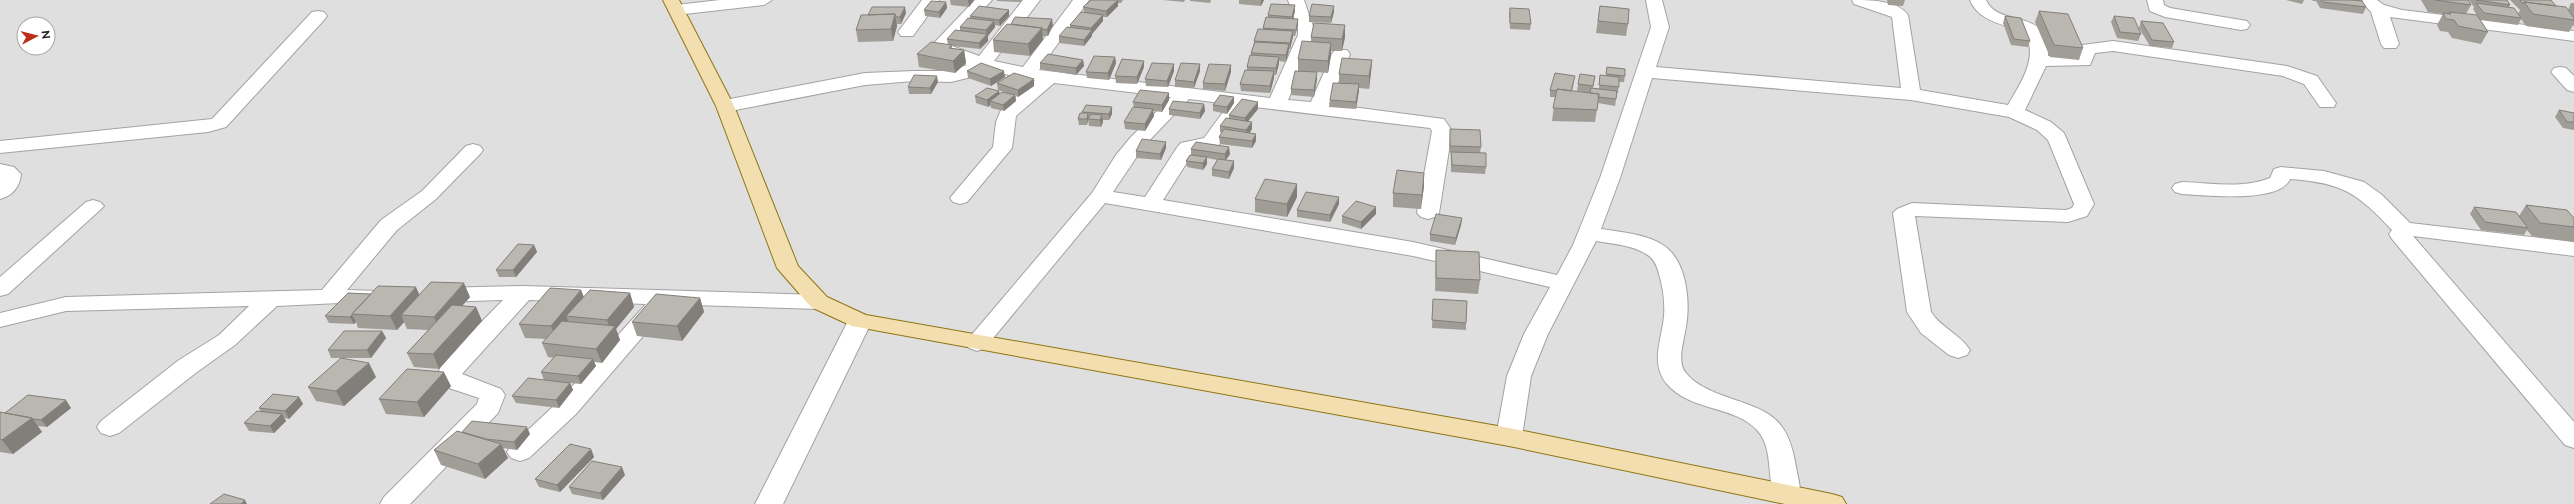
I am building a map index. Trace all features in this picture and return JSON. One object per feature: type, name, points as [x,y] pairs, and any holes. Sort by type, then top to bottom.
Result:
[{"type":"main road","points":[[673,5],[725,106],[788,268],[820,302],[860,321],[1509,437],[1832,504]]},
{"type":"street","points":[[673,5],[764,0]]},
{"type":"street","points":[[907,32],[931,0]]},
{"type":"street","points":[[984,0],[943,43],[944,49],[982,64],[1050,77],[1428,121],[1441,127],[1428,213]]},
{"type":"street","points":[[725,106],[865,79],[914,76],[951,77],[965,73],[982,64],[1032,0]]},
{"type":"street","points":[[1028,73],[1081,0]]},
{"type":"street","points":[[1277,103],[1307,35],[1307,29],[1296,0]]},
{"type":"street","points":[[1509,437],[1519,376],[1536,334],[1562,282],[1589,234],[1610,178],[1660,27],[1654,0]]},
{"type":"street","points":[[1860,0],[1895,11],[1900,15],[1911,94]]},
{"type":"street","points":[[1978,0],[1978,5],[1986,12],[2030,28],[2034,32],[2040,50],[2038,61],[2014,112]]},
{"type":"street","points":[[2155,0],[2156,7],[2165,12],[2242,25]]},
{"type":"street","points":[[2373,5],[2402,15],[2574,36]]},
{"type":"street","points":[[2373,5],[2390,44]]},
{"type":"street","points":[[0,147],[208,126],[219,123],[318,16]]},
{"type":"street","points":[[2038,61],[2076,63],[2084,61],[2088,49],[2113,46],[2279,70],[2306,77],[2327,103]]},
{"type":"street","points":[[1318,108],[1341,54]]},
{"type":"street","points":[[1645,72],[1911,94],[2014,112],[2044,126],[2057,137],[2084,204],[2080,212],[2068,216],[1912,209],[1904,213],[1919,312],[1929,328],[1958,350]]},
{"type":"street","points":[[2560,72],[2574,86]]},
{"type":"street","points":[[960,198],[1002,148],[1005,141],[1004,122],[1008,114],[1050,77]]},
{"type":"street","points":[[977,343],[1100,196],[1123,159],[1137,142],[1186,92]]},
{"type":"street","points":[[1150,205],[1188,147],[1211,142],[1242,99]]},
{"type":"street","points":[[328,298],[389,225],[429,195],[473,150]]},
{"type":"street","points":[[0,170],[11,174],[10,182],[0,193]]},
{"type":"street","points":[[2182,188],[2246,191],[2263,189],[2279,181],[2281,173],[2297,172],[2350,182],[2364,191],[2404,229],[2429,230],[2574,249]]},
{"type":"street","points":[[1100,196],[1413,249],[1562,282]]},
{"type":"street","points":[[0,289],[93,206]]},
{"type":"street","points":[[2404,229],[2400,234],[2574,439]]},
{"type":"street","points":[[1589,234],[1643,245],[1656,250],[1662,257],[1671,275],[1676,314],[1668,356],[1675,376],[1690,391],[1761,420],[1772,432],[1779,448],[1788,495]]},
{"type":"street","points":[[420,295],[523,294],[820,302]]},
{"type":"street","points":[[394,504],[489,407],[492,395],[487,391],[452,380],[449,375],[453,366],[523,294]]},
{"type":"street","points":[[0,320],[66,304],[397,296]]},
{"type":"street","points":[[520,452],[567,408],[666,297]]},
{"type":"street","points":[[110,427],[188,366],[227,340],[271,299]]},
{"type":"street","points":[[769,504],[860,321]]},
{"type":"shaded area","points":[[0,0],[2574,0],[2574,504],[0,504]]},
{"type":"building","points":[[1091,0],[1118,0],[1106,11],[1083,7]]},
{"type":"building","points":[[2321,0],[2362,1],[2366,7],[2323,2]]},
{"type":"building","points":[[2435,0],[2468,0],[2471,5]]},
{"type":"building","points":[[2476,0],[2507,0],[2510,5]]},
{"type":"building","points":[[2520,0],[2551,0],[2556,6],[2524,2],[2523,4]]},
{"type":"building","points":[[931,1],[946,2],[939,12],[924,10]]},
{"type":"building","points":[[2524,2],[2566,7],[2574,20],[2533,14]]},
{"type":"building","points":[[2476,3],[2514,8],[2521,18],[2484,13]]},
{"type":"building","points":[[1271,4],[1295,5],[1292,17],[1268,15]]},
{"type":"building","points":[[1312,4],[1334,6],[1331,17],[1309,16]]},
{"type":"building","points":[[979,6],[1009,10],[999,20],[970,16]]},
{"type":"building","points":[[1600,6],[1629,9],[1628,24],[1598,21]]},
{"type":"building","points":[[872,7],[905,7],[900,17],[896,17],[895,14],[868,15]]},
{"type":"building","points":[[1510,8],[1529,9],[1531,24],[1510,23]]},
{"type":"building","points":[[2039,11],[2068,14],[2083,48],[2054,45]]},
{"type":"building","points":[[1081,12],[1103,15],[1091,28],[1070,25]]},
{"type":"building","points":[[2449,12],[2477,15],[2488,32],[2458,26],[2454,20],[2446,19],[2443,13],[2451,14]]},
{"type":"building","points":[[895,14],[891,29],[856,30],[861,15]]},
{"type":"building","points":[[2005,16],[2021,18],[2030,41],[2014,39]]},
{"type":"building","points":[[2114,16],[2134,18],[2141,34],[2120,32]]},
{"type":"building","points":[[1015,17],[1052,19],[1047,30],[1011,24]]},
{"type":"building","points":[[1266,17],[1298,19],[1296,30],[1263,28]]},
{"type":"building","points":[[968,18],[994,21],[986,30],[960,27]]},
{"type":"building","points":[[2141,21],[2163,23],[2174,42],[2152,40]]},
{"type":"building","points":[[1314,23],[1345,25],[1342,39],[1311,37]]},
{"type":"building","points":[[1007,24],[1042,28],[1028,44],[993,40]]},
{"type":"building","points":[[1067,27],[1092,30],[1084,40],[1059,36]]},
{"type":"building","points":[[1258,29],[1293,31],[1290,43],[1254,41]]},
{"type":"building","points":[[955,30],[987,34],[979,43],[947,39]]},
{"type":"building","points":[[1302,41],[1331,43],[1328,61],[1298,59]]},
{"type":"building","points":[[931,42],[952,45],[949,48],[964,50],[953,61],[917,54]]},
{"type":"building","points":[[1255,42],[1289,44],[1286,55],[1251,53]]},
{"type":"building","points":[[1048,54],[1083,60],[1076,68],[1040,63]]},
{"type":"building","points":[[1250,55],[1279,57],[1276,68],[1247,67]]},
{"type":"building","points":[[1094,56],[1115,57],[1108,73],[1086,72]]},
{"type":"building","points":[[1342,58],[1372,60],[1369,76],[1339,74]]},
{"type":"building","points":[[1122,59],[1144,61],[1137,77],[1115,76]]},
{"type":"building","points":[[981,63],[1004,71],[990,79],[967,71]]},
{"type":"building","points":[[1152,63],[1174,64],[1167,81],[1145,79]]},
{"type":"building","points":[[1181,63],[1200,64],[1194,82],[1175,80]]},
{"type":"building","points":[[1209,64],[1231,65],[1225,84],[1203,83]]},
{"type":"building","points":[[1607,67],[1625,69],[1625,76],[1606,74]]},
{"type":"building","points":[[1245,70],[1274,71],[1270,86],[1240,84]]},
{"type":"building","points":[[1295,71],[1317,72],[1314,90],[1291,89]]},
{"type":"building","points":[[1014,73],[1034,79],[1018,90],[997,83]]},
{"type":"building","points":[[1555,73],[1575,76],[1571,91],[1557,89],[1556,91],[1550,90]]},
{"type":"building","points":[[1580,74],[1595,76],[1593,86],[1578,84]]},
{"type":"building","points":[[914,75],[937,76],[930,88],[908,87]]},
{"type":"building","points":[[1600,75],[1619,77],[1619,87],[1599,85]]},
{"type":"building","points":[[1333,83],[1359,84],[1356,102],[1330,100]]},
{"type":"building","points":[[987,88],[999,91],[987,100],[975,96]]},
{"type":"building","points":[[1591,88],[1617,91],[1616,99],[1598,97],[1599,94],[1590,93]]},
{"type":"building","points":[[1557,89],[1599,94],[1597,110],[1553,108]]},
{"type":"building","points":[[1140,90],[1169,93],[1162,105],[1133,102]]},
{"type":"building","points":[[1002,92],[1015,95],[1003,105],[990,101]]},
{"type":"building","points":[[1220,95],[1234,97],[1227,107],[1213,105]]},
{"type":"building","points":[[1242,99],[1258,102],[1245,118],[1229,115]]},
{"type":"building","points":[[1173,101],[1204,104],[1200,113],[1169,109]]},
{"type":"building","points":[[1086,105],[1112,107],[1109,114],[1082,112]]},
{"type":"building","points":[[1133,107],[1153,109],[1145,124],[1124,122]]},
{"type":"building","points":[[2559,110],[2574,113],[2574,122],[2567,122]]},
{"type":"building","points":[[1080,113],[1088,113],[1087,119],[1078,119]]},
{"type":"building","points":[[1091,114],[1102,115],[1100,120],[1088,119]]},
{"type":"building","points":[[1226,118],[1252,122],[1246,130],[1220,126]]},
{"type":"building","points":[[1224,129],[1256,134],[1252,141],[1219,137]]},
{"type":"building","points":[[1450,129],[1480,130],[1481,147],[1450,146]]},
{"type":"building","points":[[1142,139],[1166,142],[1160,154],[1136,151]]},
{"type":"building","points":[[1196,142],[1229,147],[1225,154],[1191,149]]},
{"type":"building","points":[[1451,152],[1486,153],[1486,167],[1452,165]]},
{"type":"building","points":[[1190,155],[1207,157],[1203,163],[1186,161]]},
{"type":"building","points":[[1218,159],[1234,161],[1229,172],[1212,169]]},
{"type":"building","points":[[1397,170],[1424,173],[1422,195],[1393,193]]},
{"type":"building","points":[[1265,179],[1297,184],[1287,204],[1255,199]]},
{"type":"building","points":[[1306,192],[1339,197],[1330,215],[1297,210]]},
{"type":"building","points":[[1356,201],[1376,207],[1361,222],[1342,216]]},
{"type":"building","points":[[2526,205],[2567,210],[2574,218],[2574,227],[2540,223]]},
{"type":"building","points":[[2474,207],[2516,212],[2528,228],[2485,222]]},
{"type":"building","points":[[1436,214],[1462,218],[1456,238],[1430,234]]},
{"type":"building","points":[[518,244],[534,245],[513,270],[496,270]]},
{"type":"building","points":[[1436,250],[1479,252],[1480,280],[1436,278]]},
{"type":"building","points":[[431,282],[464,283],[434,317],[401,315]]},
{"type":"building","points":[[378,286],[416,287],[390,316],[352,314]]},
{"type":"building","points":[[550,288],[581,290],[551,326],[519,324]]},
{"type":"building","points":[[590,290],[630,293],[607,320],[566,316]]},
{"type":"building","points":[[348,293],[371,294],[350,317],[325,316]]},
{"type":"building","points":[[656,294],[700,298],[677,326],[632,322]]},
{"type":"building","points":[[1433,299],[1467,301],[1466,323],[1432,320]]},
{"type":"building","points":[[452,305],[476,307],[433,354],[407,353]]},
{"type":"building","points":[[562,321],[615,326],[596,349],[542,343]]},
{"type":"building","points":[[344,331],[382,331],[367,350],[328,350]]},
{"type":"building","points":[[556,355],[593,359],[578,376],[541,372]]},
{"type":"building","points":[[341,358],[369,363],[336,391],[308,387]]},
{"type":"building","points":[[407,369],[444,372],[417,402],[379,399]]},
{"type":"building","points":[[528,378],[570,383],[556,400],[512,396]]},
{"type":"building","points":[[273,394],[299,397],[285,411],[259,408]]},
{"type":"building","points":[[28,395],[66,400],[41,420],[5,413]]},
{"type":"building","points":[[257,411],[282,414],[270,426],[244,423]]},
{"type":"building","points":[[0,412],[32,418],[2,440],[0,439]]},
{"type":"building","points":[[472,421],[527,427],[514,442],[486,439],[462,432]]},
{"type":"building","points":[[457,431],[501,444],[478,464],[434,450]]},
{"type":"building","points":[[570,444],[591,449],[557,485],[535,479]]},
{"type":"building","points":[[592,461],[622,467],[600,493],[569,487]]},
{"type":"building","points":[[224,494],[245,500],[241,504],[210,504]]}]
